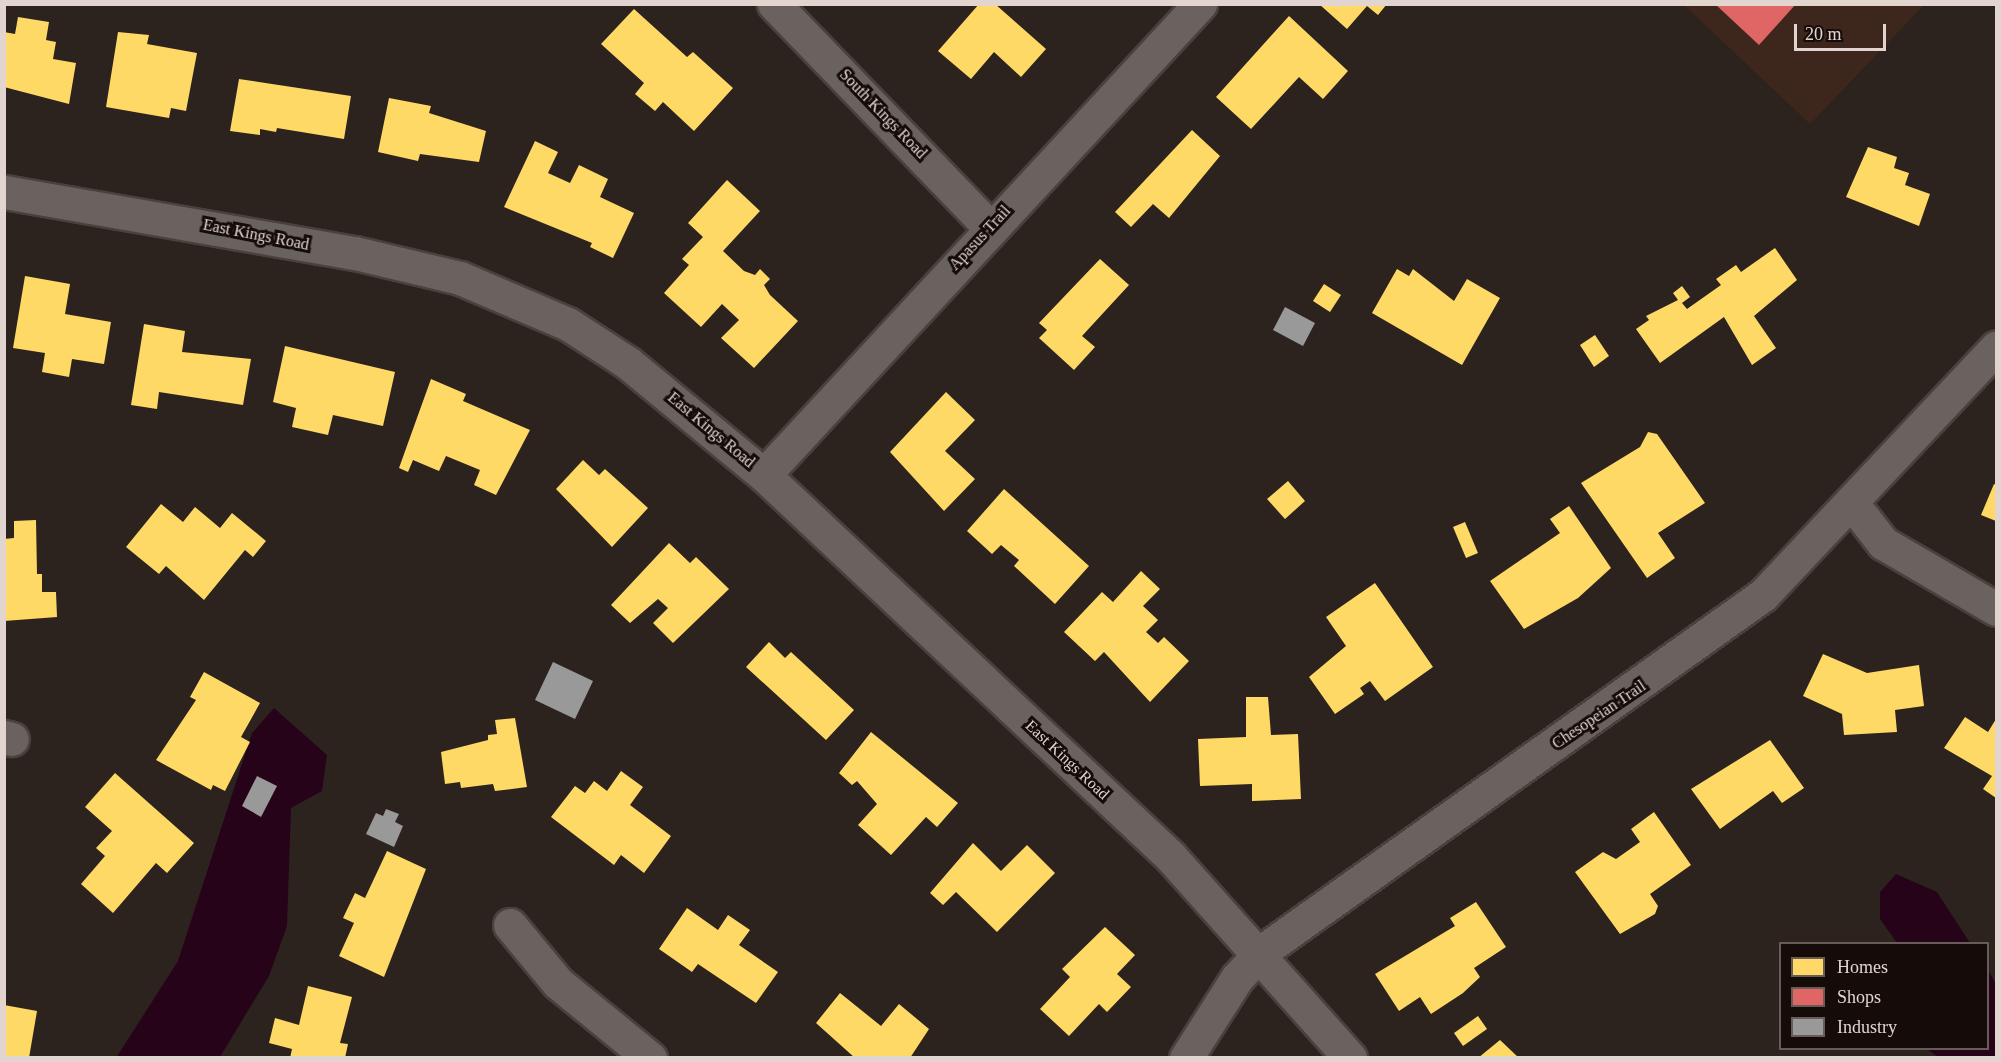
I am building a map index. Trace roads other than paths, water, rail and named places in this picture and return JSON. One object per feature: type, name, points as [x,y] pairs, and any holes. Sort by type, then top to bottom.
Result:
[{"type":"street","name":"South Kings Road","points":[[774,4],[989,227]]},
{"type":"street","name":"Apasus Trail","points":[[764,475],[989,227],[1200,4]]},
{"type":"street","name":"East Kings Road","points":[[4,192],[355,253],[509,296],[628,363],[764,475],[1170,856],[1261,952],[1350,1058]]},
{"type":"street","name":"Chesopeian Trail","points":[[1186,1058],[1237,978],[1261,952],[1420,835],[1681,658],[1762,595],[1852,503],[1996,348]]},
{"type":"street","points":[[1852,503],[1883,543],[1996,609]]},
{"type":"street","points":[[510,925],[558,982],[650,1058]]}]
